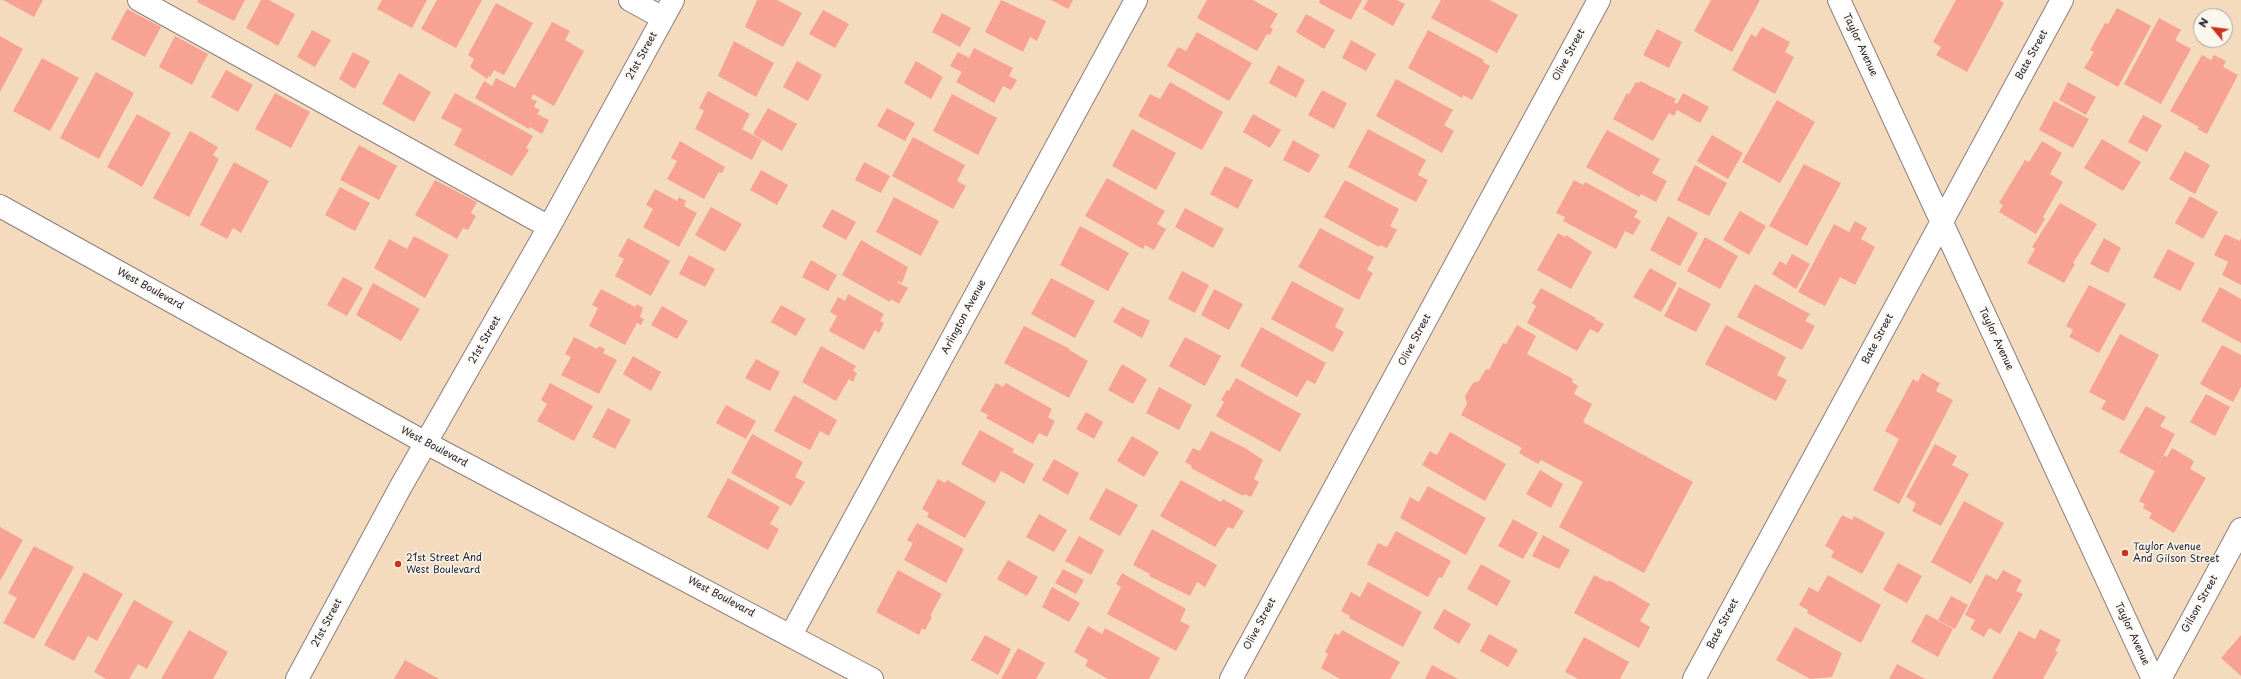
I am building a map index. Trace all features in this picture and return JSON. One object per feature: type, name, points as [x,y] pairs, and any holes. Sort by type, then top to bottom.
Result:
[{"type":"street","points":[[139,0],[549,227]]},
{"type":"street","points":[[630,0],[668,9]]},
{"type":"street","name":"Arlington Avenue","points":[[792,635],[1136,0]]},
{"type":"street","name":"Taylor Avenue","points":[[1838,0],[2153,679]]},
{"type":"street","name":"Bate Street","points":[[1694,679],[2062,0]]},
{"type":"street","name":"Olive Street","points":[[1231,679],[1595,1]]},
{"type":"street","name":"21st Street","points":[[297,679],[426,443],[549,227],[668,9]]},
{"type":"street","name":"West Boulevard","points":[[0,206],[426,443],[792,635],[872,679]]},
{"type":"street","name":"Gilson Street","points":[[2160,679],[2241,529]]},
{"type":"building","points":[[3,0],[43,0],[34,17]]},
{"type":"building","points":[[198,0],[245,0],[234,21],[197,2]]},
{"type":"building","points":[[261,0],[269,0],[295,14],[278,46],[246,28]]},
{"type":"building","points":[[382,0],[427,0],[412,28],[377,9]]},
{"type":"building","points":[[437,0],[482,0],[456,48],[421,29]]},
{"type":"building","points":[[757,0],[777,0],[802,13],[783,47],[745,27]]},
{"type":"building","points":[[1001,0],[1046,21],[1037,41],[1030,37],[1023,52],[985,32]]},
{"type":"building","points":[[1051,0],[1073,0],[1068,9]]},
{"type":"building","points":[[1207,0],[1253,0],[1278,14],[1270,27],[1273,29],[1270,35],[1267,34],[1257,51],[1197,18]]},
{"type":"building","points":[[1320,0],[1362,0],[1351,20],[1319,3]]},
{"type":"building","points":[[1368,0],[1397,0],[1405,4],[1393,26],[1363,9]]},
{"type":"building","points":[[1441,0],[1490,0],[1518,15],[1497,53],[1431,18]]},
{"type":"building","points":[[1711,0],[1760,0],[1732,52],[1694,31]]},
{"type":"building","points":[[1956,0],[1999,0],[2004,3],[1967,72],[1936,55],[1941,47],[1933,42]]},
{"type":"building","points":[[496,3],[533,23],[504,75],[494,70],[487,79],[470,67],[474,59],[468,55]]},
{"type":"building","points":[[2117,8],[2151,26],[2118,87],[2084,68],[2094,52],[2090,50],[2105,23],[2108,24]]},
{"type":"building","points":[[127,9],[161,27],[145,57],[111,39]]},
{"type":"building","points":[[823,10],[849,24],[835,48],[809,34]]},
{"type":"building","points":[[942,13],[971,28],[960,47],[932,32]]},
{"type":"building","points":[[1306,14],[1335,30],[1324,49],[1296,32]]},
{"type":"building","points":[[2159,18],[2181,30],[2175,40],[2191,49],[2161,104],[2124,84]]},
{"type":"building","points":[[552,22],[570,31],[565,40],[584,51],[554,106],[533,94],[531,99],[537,101],[534,107],[540,110],[537,114],[549,120],[542,134],[530,127],[529,129],[475,98],[484,81],[492,86],[496,78],[515,88]]},
{"type":"building","points":[[1762,27],[1790,42],[1785,52],[1794,57],[1775,94],[1732,70],[1751,34],[1756,37]]},
{"type":"building","points":[[1657,29],[1682,42],[1669,68],[1643,55]]},
{"type":"building","points":[[312,30],[331,40],[315,67],[297,57]]},
{"type":"building","points":[[1428,30],[1484,60],[1483,62],[1490,66],[1472,100],[1463,95],[1462,98],[1408,68]]},
{"type":"building","points":[[1197,32],[1252,63],[1229,101],[1167,66],[1178,47],[1186,51]]},
{"type":"building","points":[[0,36],[23,49],[0,92]]},
{"type":"building","points":[[175,36],[208,54],[192,85],[159,67]]},
{"type":"building","points":[[1351,40],[1376,54],[1366,71],[1342,58]]},
{"type":"building","points":[[734,41],[774,63],[756,97],[718,76]]},
{"type":"building","points":[[974,48],[1013,68],[1009,76],[1017,80],[1011,90],[1003,86],[994,103],[956,82],[962,72],[950,66],[958,52],[969,58]]},
{"type":"building","points":[[353,52],[370,61],[355,89],[339,79]]},
{"type":"building","points":[[2202,55],[2211,60],[2214,55],[2226,61],[2223,67],[2238,75],[2207,134],[2197,129],[2199,127],[2170,111]]},
{"type":"building","points":[[42,58],[79,78],[50,131],[13,111]]},
{"type":"building","points":[[797,61],[822,75],[808,101],[783,87]]},
{"type":"building","points":[[916,61],[943,77],[931,99],[904,83]]},
{"type":"building","points":[[1278,65],[1305,80],[1296,98],[1269,83]]},
{"type":"building","points":[[226,70],[253,85],[238,112],[211,97]]},
{"type":"building","points":[[96,72],[134,93],[99,159],[60,138]]},
{"type":"building","points":[[399,73],[431,92],[414,122],[382,104]]},
{"type":"building","points":[[1396,79],[1453,110],[1444,125],[1454,131],[1442,153],[1376,116]]},
{"type":"building","points":[[1640,81],[1676,99],[1674,102],[1677,104],[1683,93],[1709,107],[1700,123],[1677,110],[1674,116],[1669,113],[1653,141],[1613,119],[1627,93],[1629,94],[1636,82],[1639,83]]},
{"type":"building","points":[[1170,82],[1223,112],[1202,150],[1138,116],[1150,94],[1160,99]]},
{"type":"building","points":[[2068,82],[2096,97],[2086,115],[2059,100]]},
{"type":"building","points":[[1322,90],[1347,103],[1334,129],[1308,115]]},
{"type":"building","points":[[708,91],[750,114],[742,129],[762,140],[752,160],[695,129],[704,111],[699,108]]},
{"type":"building","points":[[275,93],[310,112],[291,148],[255,129]]},
{"type":"building","points":[[455,93],[533,136],[526,148],[529,150],[512,176],[454,145],[462,129],[441,118]]},
{"type":"building","points":[[952,94],[997,118],[978,155],[933,131]]},
{"type":"building","points":[[1777,100],[1815,122],[1780,183],[1742,162]]},
{"type":"building","points":[[2054,101],[2089,119],[2073,148],[2039,130]]},
{"type":"building","points":[[768,108],[797,124],[782,151],[753,134]]},
{"type":"building","points":[[887,108],[915,123],[905,141],[877,126]]},
{"type":"building","points":[[137,114],[171,133],[142,187],[107,167]]},
{"type":"building","points":[[1253,114],[1281,130],[1270,148],[1243,132]]},
{"type":"building","points":[[2143,115],[2162,125],[2147,152],[2128,142]]},
{"type":"building","points":[[1132,129],[1176,153],[1156,190],[1112,166]]},
{"type":"building","points":[[1368,129],[1426,160],[1418,175],[1428,180],[1416,202],[1348,167]]},
{"type":"building","points":[[1607,130],[1660,159],[1652,173],[1667,181],[1656,202],[1641,194],[1639,197],[1586,167]]},
{"type":"building","points":[[190,131],[218,147],[213,155],[219,159],[189,217],[153,198]]},
{"type":"building","points":[[1712,135],[1743,153],[1728,179],[1697,161]]},
{"type":"building","points":[[913,137],[965,165],[957,181],[966,186],[953,209],[892,176]]},
{"type":"building","points":[[2102,139],[2141,162],[2123,191],[2084,168]]},
{"type":"building","points":[[1293,140],[1320,155],[1309,173],[1283,160]]},
{"type":"building","points":[[680,141],[725,167],[722,173],[719,172],[704,199],[667,179],[677,161],[671,158]]},
{"type":"building","points":[[2042,141],[2062,153],[2050,174],[2063,182],[2043,217],[2045,219],[2036,234],[1999,212],[2003,205],[1999,203],[2025,160],[2029,162]]},
{"type":"building","points":[[359,145],[397,166],[379,200],[340,180]]},
{"type":"building","points":[[2185,151],[2210,165],[2195,194],[2169,179]]},
{"type":"building","points":[[234,162],[269,181],[241,233],[233,228],[227,239],[200,225]]},
{"type":"building","points":[[864,162],[890,176],[881,193],[855,180]]},
{"type":"building","points":[[1804,164],[1841,183],[1807,246],[1769,226]]},
{"type":"building","points":[[1695,165],[1727,183],[1709,216],[1677,200]]},
{"type":"building","points":[[1225,166],[1253,180],[1238,209],[1210,194]]},
{"type":"building","points":[[761,170],[788,185],[777,205],[750,190]]},
{"type":"building","points":[[1107,178],[1165,211],[1157,224],[1166,229],[1154,250],[1145,245],[1143,249],[1085,216]]},
{"type":"building","points":[[435,180],[477,202],[471,213],[476,216],[468,230],[463,228],[457,239],[415,215]]},
{"type":"building","points":[[1345,180],[1399,209],[1390,226],[1397,230],[1387,248],[1380,245],[1379,247],[1324,217]]},
{"type":"building","points":[[1574,180],[1583,185],[1585,182],[1638,211],[1634,217],[1641,221],[1633,235],[1625,231],[1616,249],[1563,221],[1565,217],[1556,213]]},
{"type":"building","points":[[340,187],[370,203],[355,231],[325,215]]},
{"type":"building","points":[[655,189],[677,201],[679,197],[686,201],[684,206],[697,213],[679,247],[643,227],[653,209],[646,205]]},
{"type":"building","points":[[2190,196],[2218,212],[2203,239],[2175,223]]},
{"type":"building","points":[[894,197],[939,221],[921,256],[876,232]]},
{"type":"building","points":[[2060,203],[2097,224],[2073,263],[2075,264],[2064,283],[2027,263],[2035,249],[2032,247]]},
{"type":"building","points":[[711,207],[742,224],[725,252],[695,235]]},
{"type":"building","points":[[1185,208],[1224,229],[1213,248],[1175,227]]},
{"type":"building","points":[[832,209],[856,222],[846,240],[822,227]]},
{"type":"building","points":[[1740,211],[1766,226],[1749,255],[1723,240]]},
{"type":"building","points":[[1668,216],[1698,233],[1680,266],[1650,250]]},
{"type":"building","points":[[1855,221],[1867,228],[1861,239],[1875,247],[1855,285],[1840,277],[1825,306],[1798,292],[1834,224],[1849,232]]},
{"type":"building","points":[[1080,226],[1129,253],[1108,291],[1060,265]]},
{"type":"building","points":[[1320,228],[1374,257],[1367,270],[1373,273],[1359,300],[1298,267]]},
{"type":"building","points":[[1558,233],[1565,237],[1566,235],[1592,252],[1571,289],[1537,270]]},
{"type":"building","points":[[2225,234],[2240,241],[2241,238],[2241,285],[2222,275],[2228,262],[2214,255]]},
{"type":"building","points":[[414,236],[449,255],[425,298],[374,268],[389,239],[407,249]]},
{"type":"building","points":[[1705,237],[1738,256],[1720,289],[1687,271]]},
{"type":"building","points":[[628,238],[670,261],[651,296],[615,276],[624,259],[618,256]]},
{"type":"building","points":[[2104,238],[2121,248],[2108,273],[2090,264]]},
{"type":"building","points":[[861,240],[908,267],[902,283],[897,282],[908,288],[899,304],[891,299],[890,302],[842,275]]},
{"type":"building","points":[[2168,249],[2195,263],[2180,291],[2153,277]]},
{"type":"building","points":[[1792,254],[1810,264],[1796,289],[1772,274],[1780,261],[1786,265]]},
{"type":"building","points":[[689,255],[715,269],[705,287],[679,274]]},
{"type":"building","points":[[811,260],[837,275],[828,291],[802,277]]},
{"type":"building","points":[[1650,268],[1677,283],[1661,312],[1633,297]]},
{"type":"building","points":[[1182,271],[1209,285],[1195,313],[1168,299]]},
{"type":"building","points":[[343,277],[363,288],[347,316],[327,305]]},
{"type":"building","points":[[1051,278],[1095,301],[1075,338],[1031,314]]},
{"type":"building","points":[[1292,281],[1344,309],[1335,327],[1344,332],[1333,352],[1271,319]]},
{"type":"building","points":[[373,283],[420,309],[401,341],[356,315]]},
{"type":"building","points":[[1755,284],[1810,314],[1805,321],[1815,326],[1802,350],[1737,317]]},
{"type":"building","points":[[2089,285],[2126,304],[2099,353],[2069,337],[2073,330],[2066,326]]},
{"type":"building","points":[[1679,287],[1711,304],[1696,332],[1664,316]]},
{"type":"building","points":[[2220,287],[2241,299],[2241,343],[2201,321]]},
{"type":"building","points":[[1541,288],[1596,318],[1595,319],[1604,324],[1598,333],[1590,329],[1577,351],[1527,323],[1536,306],[1532,303]]},
{"type":"building","points":[[601,289],[635,307],[637,304],[643,308],[640,317],[644,319],[641,325],[637,323],[625,345],[589,326],[598,308],[592,305]]},
{"type":"building","points":[[1214,289],[1243,304],[1229,330],[1201,315]]},
{"type":"building","points":[[848,294],[884,314],[880,321],[884,323],[879,333],[875,330],[864,350],[829,331],[837,316],[830,312],[838,297],[845,301]]},
{"type":"building","points":[[781,305],[806,319],[796,336],[771,322]]},
{"type":"building","points":[[662,306],[688,321],[677,339],[651,325]]},
{"type":"building","points":[[1122,307],[1150,321],[1142,338],[1113,322]]},
{"type":"building","points":[[1517,325],[1536,336],[1527,354],[1573,379],[1572,382],[1578,386],[1574,394],[1592,404],[1583,422],[1693,482],[1644,573],[1559,527],[1583,482],[1541,460],[1538,464],[1519,453],[1522,448],[1461,415],[1467,404],[1465,396],[1473,383],[1479,381],[1486,369],[1489,370],[1503,343],[1506,344]]},
{"type":"building","points":[[1726,325],[1786,357],[1777,375],[1787,380],[1776,401],[1705,364]]},
{"type":"building","points":[[1024,326],[1070,349],[1069,350],[1088,361],[1069,398],[1004,363]]},
{"type":"building","points":[[1261,327],[1326,363],[1315,384],[1307,380],[1297,397],[1240,366]]},
{"type":"building","points":[[2120,334],[2159,355],[2124,421],[2101,409],[2106,401],[2089,392]]},
{"type":"building","points":[[574,337],[597,349],[599,346],[605,349],[603,353],[617,360],[599,394],[561,375],[571,357],[565,354]]},
{"type":"building","points":[[1185,337],[1221,356],[1205,386],[1169,366]]},
{"type":"building","points":[[2222,345],[2241,355],[2241,387],[2233,402],[2200,384]]},
{"type":"building","points":[[821,346],[856,366],[853,371],[857,373],[853,382],[849,379],[836,401],[802,382]]},
{"type":"building","points":[[633,356],[661,372],[651,391],[623,374]]},
{"type":"building","points":[[756,359],[780,372],[770,391],[745,378]]},
{"type":"building","points":[[1122,364],[1147,379],[1133,404],[1108,390]]},
{"type":"building","points":[[1922,373],[1940,383],[1936,391],[1953,400],[1899,504],[1873,490],[1899,439],[1885,431],[1913,379],[1918,382]]},
{"type":"building","points":[[1236,378],[1301,414],[1280,452],[1216,416],[1224,402],[1221,400],[1227,390],[1229,391]]},
{"type":"building","points":[[550,383],[593,406],[574,441],[537,421],[547,404],[541,400]]},
{"type":"building","points":[[996,383],[1003,387],[1006,383],[1052,409],[1048,417],[1055,421],[1047,437],[1039,433],[1033,444],[986,418],[988,415],[980,411]]},
{"type":"building","points":[[1159,387],[1192,405],[1179,430],[1146,413]]},
{"type":"building","points":[[2206,394],[2230,407],[2215,436],[2190,422]]},
{"type":"building","points":[[794,395],[837,420],[829,436],[820,431],[810,450],[774,431]]},
{"type":"building","points":[[726,405],[756,421],[746,439],[716,423]]},
{"type":"building","points":[[2146,406],[2166,417],[2160,426],[2175,434],[2156,469],[2164,455],[2167,457],[2172,448],[2194,461],[2190,469],[2206,478],[2174,533],[2149,518],[2152,513],[2143,508],[2145,504],[2139,501],[2155,471],[2119,452]]},
{"type":"building","points":[[608,408],[631,420],[615,449],[592,437]]},
{"type":"building","points":[[1086,412],[1103,422],[1094,439],[1076,429]]},
{"type":"building","points":[[980,430],[1014,449],[1012,452],[1034,464],[1024,484],[1001,471],[995,483],[961,464]]},
{"type":"building","points":[[1211,431],[1245,448],[1263,460],[1254,479],[1259,482],[1251,497],[1244,494],[1243,496],[1191,468],[1192,466],[1185,462],[1193,448],[1200,451]]},
{"type":"building","points":[[1450,432],[1506,464],[1485,501],[1422,465],[1430,451],[1437,455]]},
{"type":"building","points":[[752,434],[803,462],[795,477],[805,482],[791,506],[731,473]]},
{"type":"building","points":[[1132,436],[1159,452],[1144,477],[1117,461]]},
{"type":"building","points":[[1935,444],[1957,456],[1952,465],[1969,474],[1941,526],[1912,511],[1916,503],[1906,497]]},
{"type":"building","points":[[1054,459],[1079,473],[1068,495],[1042,480]]},
{"type":"building","points":[[1540,470],[1563,484],[1551,508],[1526,494]]},
{"type":"building","points":[[728,478],[780,507],[770,524],[779,529],[768,550],[707,517]]},
{"type":"building","points":[[938,479],[945,483],[947,480],[986,502],[965,538],[927,517],[929,513],[922,509]]},
{"type":"building","points":[[1181,480],[1221,502],[1223,499],[1244,511],[1233,529],[1228,527],[1215,547],[1160,516]]},
{"type":"building","points":[[1428,486],[1486,518],[1466,555],[1400,518],[1410,497],[1419,502]]},
{"type":"building","points":[[1106,488],[1138,505],[1120,536],[1089,519]]},
{"type":"building","points":[[1964,501],[2004,523],[1971,584],[1931,562]]},
{"type":"building","points":[[1039,514],[1067,530],[1054,552],[1026,537]]},
{"type":"building","points":[[1842,515],[1852,520],[1854,516],[1885,533],[1862,574],[1831,557],[1834,551],[1825,546]]},
{"type":"building","points":[[1513,519],[1538,533],[1523,559],[1498,546]]},
{"type":"building","points":[[917,523],[964,549],[946,583],[904,560],[913,543],[907,540]]},
{"type":"building","points":[[0,527],[23,540],[0,581]]},
{"type":"building","points":[[1152,529],[1217,565],[1205,587],[1197,582],[1190,596],[1149,576],[1150,574],[1133,565]]},
{"type":"building","points":[[1396,531],[1451,561],[1442,578],[1439,577],[1428,597],[1367,564],[1378,543],[1387,547]]},
{"type":"building","points":[[1543,535],[1570,550],[1559,569],[1532,556]]},
{"type":"building","points":[[1079,536],[1104,550],[1091,575],[1065,561]]},
{"type":"building","points":[[34,546],[74,567],[34,639],[3,623],[17,598],[8,593]]},
{"type":"building","points":[[1008,560],[1038,577],[1027,596],[997,579]]},
{"type":"building","points":[[1898,563],[1922,576],[1907,603],[1883,590]]},
{"type":"building","points":[[1481,564],[1511,581],[1497,606],[1467,589]]},
{"type":"building","points":[[1063,569],[1084,580],[1076,594],[1055,583]]},
{"type":"building","points":[[898,570],[942,594],[930,616],[932,617],[925,630],[922,628],[919,635],[876,612]]},
{"type":"building","points":[[2003,570],[2022,580],[2016,591],[2023,594],[2000,634],[1989,628],[1984,637],[1970,629],[1975,620],[1965,615],[1986,574],[1997,580]]},
{"type":"building","points":[[84,572],[123,594],[97,641],[88,636],[74,661],[44,645]]},
{"type":"building","points":[[1122,573],[1186,609],[1180,621],[1190,626],[1176,651],[1107,614],[1121,587],[1116,584]]},
{"type":"building","points":[[1594,575],[1608,582],[1609,580],[1650,604],[1640,621],[1650,627],[1639,648],[1574,613]]},
{"type":"building","points":[[1828,575],[1881,605],[1861,643],[1807,613],[1808,610],[1799,605],[1809,587],[1818,592]]},
{"type":"building","points":[[1368,582],[1422,612],[1403,647],[1349,618],[1350,616],[1341,611],[1351,592],[1360,597]]},
{"type":"building","points":[[1052,587],[1080,603],[1069,622],[1042,607]]},
{"type":"building","points":[[1951,596],[1968,605],[1955,629],[1938,620]]},
{"type":"building","points":[[134,600],[173,622],[147,669],[138,664],[129,679],[106,679],[94,672]]},
{"type":"building","points":[[1444,609],[1471,624],[1459,644],[1433,628]]},
{"type":"building","points":[[1926,614],[1953,629],[1938,657],[1911,642]]},
{"type":"building","points":[[1088,626],[1102,634],[1105,628],[1160,658],[1149,679],[1108,679],[1085,666],[1088,660],[1074,652]]},
{"type":"building","points":[[1795,627],[1842,653],[1832,677],[1810,679],[1776,660]]},
{"type":"building","points":[[2040,629],[2061,640],[2055,651],[2058,652],[2043,679],[1992,679],[2019,631],[2035,639]]},
{"type":"building","points":[[189,630],[228,652],[213,679],[161,679]]},
{"type":"building","points":[[1342,630],[1400,662],[1390,679],[1340,679],[1321,668],[1328,654],[1325,652],[1335,633],[1339,635]]},
{"type":"building","points":[[1489,634],[1518,650],[1508,667],[1480,651]]},
{"type":"building","points":[[985,635],[1011,649],[998,675],[971,660]]},
{"type":"building","points":[[2241,635],[2241,676],[2221,658]]},
{"type":"building","points":[[1584,637],[1629,662],[1620,679],[1578,679],[1565,672]]},
{"type":"building","points":[[1018,648],[1045,663],[1036,679],[1001,679]]},
{"type":"building","points":[[405,660],[439,679],[394,679]]},
{"type":"building","points":[[1897,664],[1925,679],[1889,679]]},
{"type":"building","points":[[1432,665],[1458,679],[1425,679]]},
{"type":"place","name":"Taylor Avenue And Gilson Street","points":[[2125,553]]},
{"type":"place","name":"21st Street And West Boulevard","points":[[398,564]]}]
